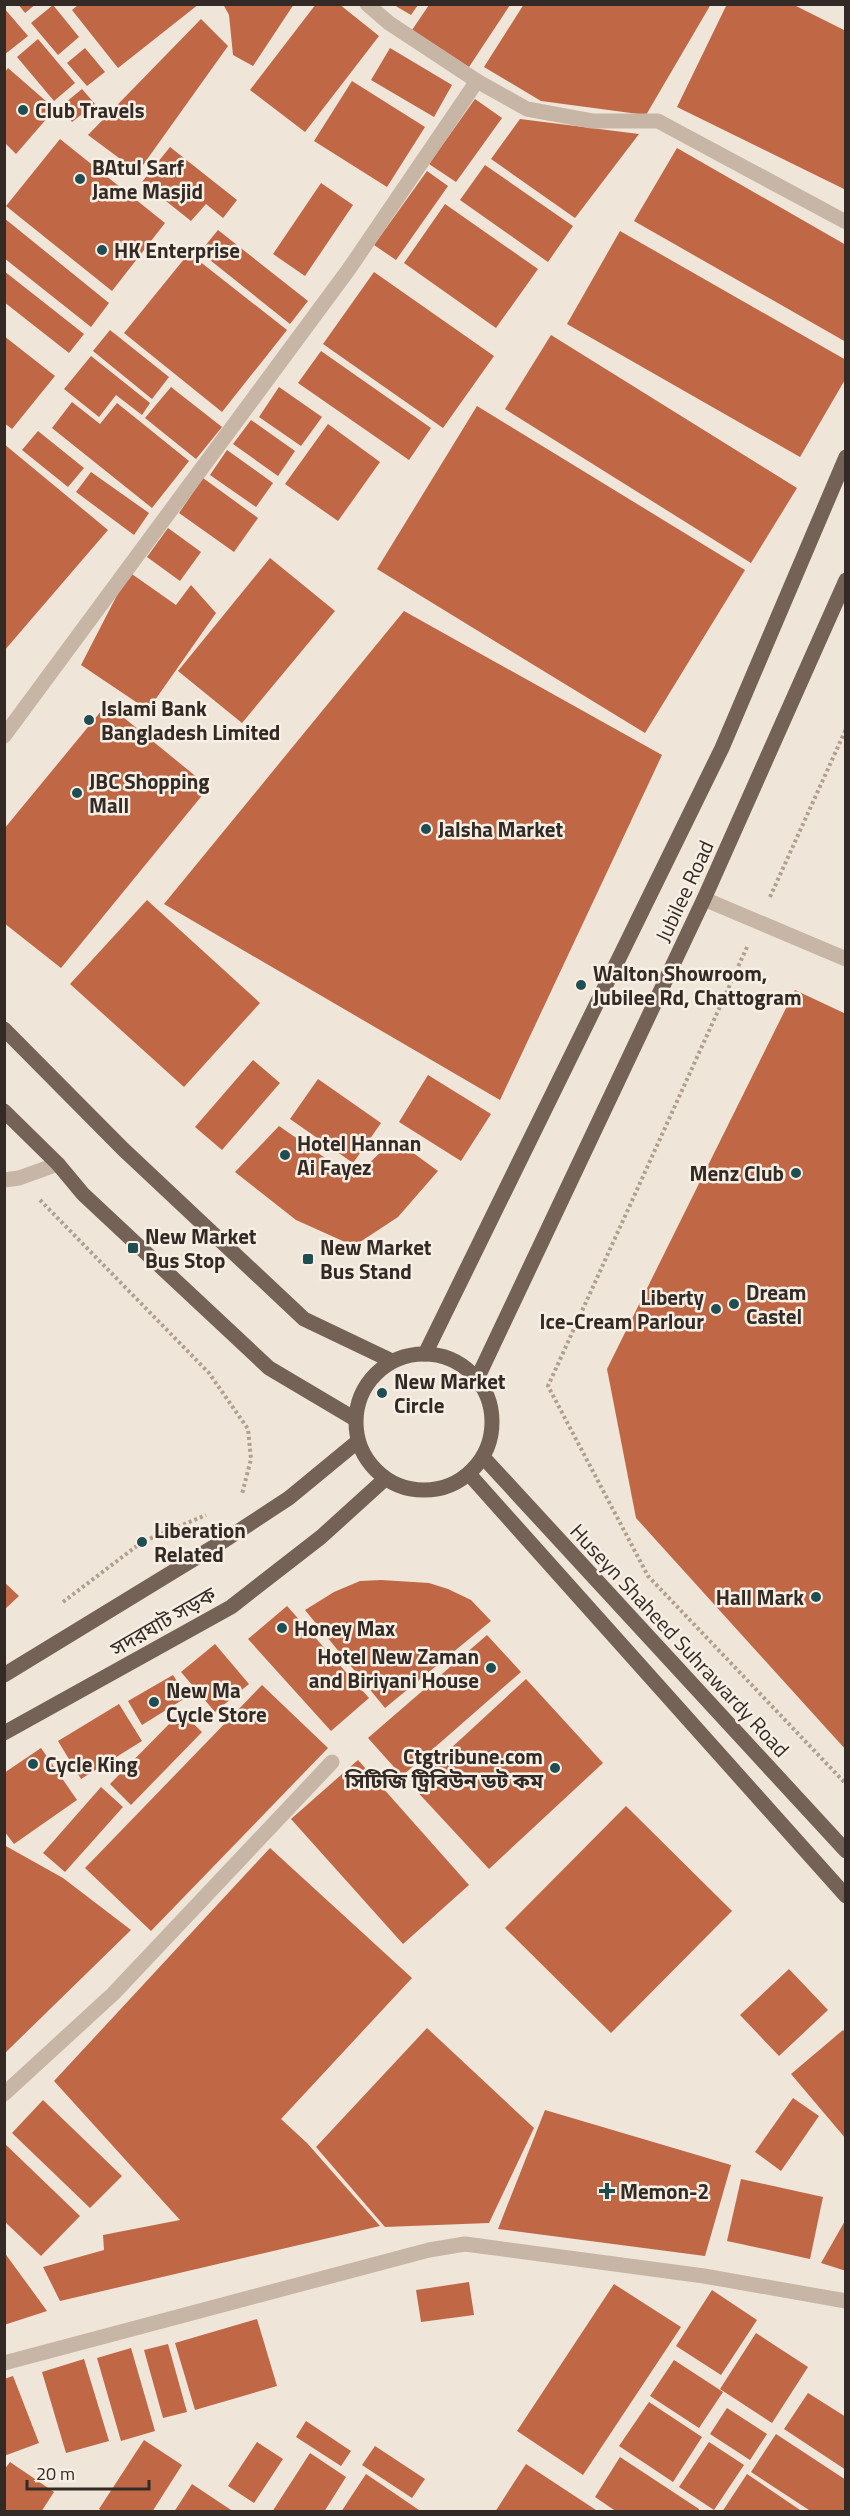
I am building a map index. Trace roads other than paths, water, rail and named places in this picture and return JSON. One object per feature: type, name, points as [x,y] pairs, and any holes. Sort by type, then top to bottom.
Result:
[{"type":"main road","points":[[425,1354],[722,748],[846,457]]},
{"type":"main road","name":"Jubilee Road","points":[[477,1379],[704,899],[846,580]]},
{"type":"main road","points":[[4,1029],[123,1149],[304,1319],[392,1361]]},
{"type":"main road","points":[[4,1111],[58,1164],[83,1194],[269,1368],[355,1419]]},
{"type":"main road","points":[[425,1354],[444,1357],[462,1366],[477,1379],[488,1397],[492,1417],[491,1438],[483,1457],[469,1474],[450,1486],[428,1491],[405,1488],[384,1479],[368,1463],[357,1442],[355,1419],[360,1396],[373,1376],[392,1361],[425,1354]]},
{"type":"main road","name":"সদরঘাট সড়ক","points":[[4,1675],[225,1540],[289,1498],[357,1442]]},
{"type":"main road","name":"Huseyn Shaheed Suhrawardy Road","points":[[483,1457],[846,1851]]},
{"type":"main road","points":[[469,1474],[846,1896]]},
{"type":"main road","name":"সদরঘাট সড়ক","points":[[4,1733],[231,1608],[321,1537],[384,1479]]},
{"type":"street","points":[[367,4],[389,23],[477,81],[527,109],[592,121],[658,121],[846,222]]},
{"type":"street","points":[[4,736],[349,269],[477,81]]},
{"type":"street","points":[[704,899],[846,959]]},
{"type":"street","points":[[12,1179],[58,1164]]},
{"type":"street","points":[[4,2094],[113,1995],[332,1762]]},
{"type":"street","points":[[4,2363],[429,2250],[465,2244],[704,2276],[846,2301]]},
{"type":"place","name":"Club Travels","points":[[23,110]]},
{"type":"place","name":"BAtul Sarf Jame Masjid","points":[[80,179]]},
{"type":"place","name":"HK Enterprise","points":[[102,250]]},
{"type":"place","name":"Islami Bank Bangladesh Limited","points":[[89,720]]},
{"type":"place","name":"JBC Shopping Mall","points":[[77,793]]},
{"type":"place","name":"Jalsha Market","points":[[426,829]]},
{"type":"place","name":"Walton Showroom, Jubilee Rd, Chattogram","points":[[581,985]]},
{"type":"place","name":"Hotel Hannan Ai Fayez","points":[[285,1155]]},
{"type":"place","name":"Menz Club","points":[[796,1173]]},
{"type":"place","name":"New Market Bus Stop","points":[[133,1248]]},
{"type":"place","name":"New Market Bus Stand","points":[[308,1259]]},
{"type":"place","name":"Dream Castel","points":[[734,1304]]},
{"type":"place","name":"Liberty Ice-Cream Parlour","points":[[716,1309]]},
{"type":"place","name":"New Market Circle","points":[[382,1393]]},
{"type":"place","name":"Liberation Related","points":[[142,1542]]},
{"type":"place","name":"Hall Mark","points":[[816,1597]]},
{"type":"place","name":"Honey Max","points":[[282,1628]]},
{"type":"place","name":"Hotel New Zaman and Biriyani House","points":[[491,1668]]},
{"type":"place","name":"New Ma Cycle Store","points":[[154,1702]]},
{"type":"place","name":"Cycle King","points":[[33,1764]]},
{"type":"place","name":"Ctgtribune.com সিটিজি ট্রিবিউন ডট কম","points":[[555,1768]]},
{"type":"place","name":"Memon-2","points":[[607,2191]]}]
